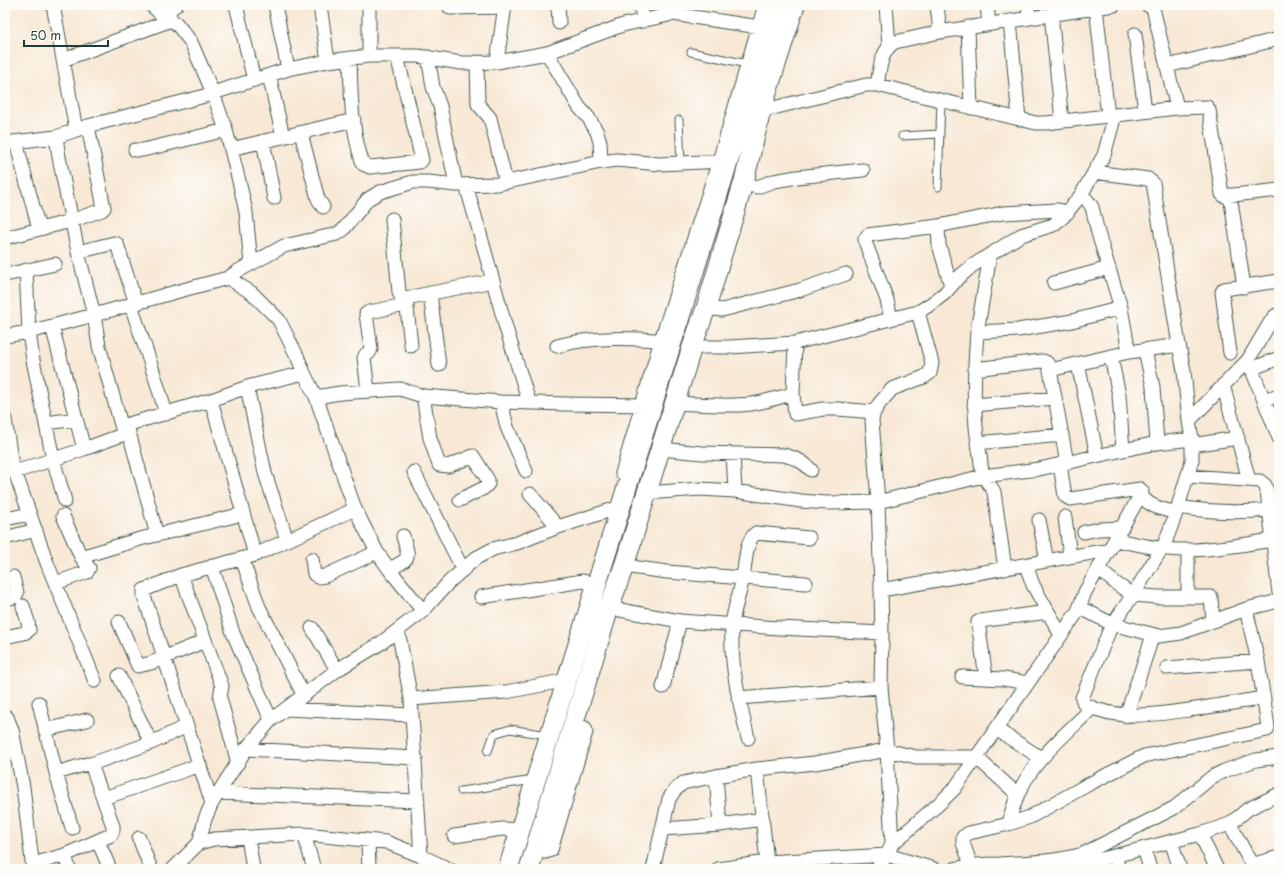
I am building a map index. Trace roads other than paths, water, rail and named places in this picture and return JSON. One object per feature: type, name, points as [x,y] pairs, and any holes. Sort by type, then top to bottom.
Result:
[{"type":"main road","points":[[508,869],[517,830],[545,735],[666,341],[764,28],[777,5]]},
{"type":"main road","points":[[529,869],[535,851],[556,807],[574,724],[609,608],[624,566],[660,449],[676,403],[692,347],[706,308],[744,181],[761,111],[796,5]]},
{"type":"street","points":[[5,238],[71,221],[104,208],[63,60],[53,5]]},
{"type":"street","points":[[151,5],[167,19],[176,23],[191,42],[213,93],[226,130],[246,212],[251,264]]},
{"type":"street","points":[[63,60],[167,19],[170,16],[169,9],[176,5]]},
{"type":"street","points":[[236,5],[254,80]]},
{"type":"street","points":[[275,5],[288,69]]},
{"type":"street","points":[[320,5],[328,61]]},
{"type":"street","points":[[369,5],[369,56]]},
{"type":"street","points":[[558,5],[559,23]]},
{"type":"street","points":[[641,5],[643,21]]},
{"type":"street","points":[[39,229],[11,142],[56,136],[213,93],[288,69],[328,61],[369,56],[418,56],[461,63],[497,62],[547,53],[623,25],[673,14],[764,28],[765,5]]},
{"type":"street","points":[[886,5],[889,46]]},
{"type":"street","points":[[937,5],[940,32]]},
{"type":"street","points":[[987,5],[989,24]]},
{"type":"street","points":[[877,85],[884,53],[889,46],[895,42],[940,32],[1010,21],[1029,11],[1051,14],[1072,8],[1114,5]]},
{"type":"street","points":[[450,8],[504,6],[497,62]]},
{"type":"street","points":[[1155,6],[1177,108]]},
{"type":"street","points":[[692,347],[795,344],[918,312],[931,304],[972,266],[1021,235],[1053,225],[1063,217],[1081,195],[1104,155],[1112,115],[1096,7]]},
{"type":"street","points":[[1051,14],[1062,121]]},
{"type":"street","points":[[1010,21],[1019,119]]},
{"type":"street","points":[[968,27],[971,108]]},
{"type":"street","points":[[1135,34],[1145,111]]},
{"type":"street","points":[[1167,66],[1279,38]]},
{"type":"street","points":[[547,53],[579,107],[588,117],[597,132],[600,142],[602,162]]},
{"type":"street","points":[[350,58],[351,100],[355,136],[363,164],[370,167],[408,164],[420,162],[422,160],[397,56]]},
{"type":"street","points":[[428,57],[433,87],[440,106],[461,185],[494,281],[506,328],[530,402]]},
{"type":"street","points":[[477,62],[478,104],[490,118],[506,182]]},
{"type":"street","points":[[269,75],[283,136]]},
{"type":"street","points":[[761,111],[866,85],[877,85],[1036,123],[1177,108],[1208,107],[1221,192],[1224,196],[1279,190]]},
{"type":"street","points":[[231,149],[354,120]]},
{"type":"street","points":[[135,150],[143,150],[226,130]]},
{"type":"street","points":[[301,133],[318,199],[323,207]]},
{"type":"street","points":[[15,472],[122,435],[123,432],[99,346],[94,316],[71,221],[56,136]]},
{"type":"street","points":[[263,141],[274,198]]},
{"type":"street","points":[[5,336],[29,332],[94,316],[228,278],[238,270],[284,246],[337,234],[343,230],[368,199],[380,192],[413,182],[461,185],[491,184],[618,160],[659,164],[723,161]]},
{"type":"street","points":[[408,164],[413,182]]},
{"type":"street","points":[[744,181],[748,185],[758,187],[774,181],[797,177],[863,170]]},
{"type":"street","points":[[1094,172],[1148,178],[1153,183],[1184,371],[1192,439],[1192,461],[1165,543],[1133,595],[1112,624],[1082,698],[1084,704],[1092,708],[1126,716],[1159,714],[1264,698]]},
{"type":"street","points":[[1081,195],[1092,207],[1121,308],[1129,352]]},
{"type":"street","points":[[1230,195],[1244,287]]},
{"type":"street","points":[[891,319],[887,300],[865,239],[868,235],[938,226],[1003,213],[1058,210],[1068,212]]},
{"type":"street","points":[[392,219],[399,292],[405,300],[411,346]]},
{"type":"street","points":[[938,226],[939,245],[951,286]]},
{"type":"street","points":[[78,252],[114,243],[117,244],[143,344],[155,374],[166,414]]},
{"type":"street","points":[[990,256],[977,332],[974,369],[974,405],[977,443],[983,476],[994,492],[1005,568]]},
{"type":"street","points":[[5,275],[55,264]]},
{"type":"street","points":[[1054,283],[1109,268]]},
{"type":"street","points":[[26,270],[29,332],[33,360],[53,459],[65,501]]},
{"type":"street","points":[[706,308],[722,310],[800,290],[846,274]]},
{"type":"street","points":[[228,278],[252,293],[279,320],[316,397],[354,509],[377,552],[423,611]]},
{"type":"street","points":[[368,390],[364,358],[371,349],[366,314],[369,312],[400,306],[405,300],[494,281]]},
{"type":"street","points":[[1230,353],[1222,292],[1224,289],[1279,281]]},
{"type":"street","points":[[430,294],[439,365]]},
{"type":"street","points":[[977,332],[1018,330],[1072,321],[1121,308]]},
{"type":"street","points":[[890,849],[887,750],[881,687],[882,633],[878,502],[872,420],[874,412],[879,404],[892,389],[924,377],[930,373],[932,363],[918,312]]},
{"type":"street","points":[[1189,421],[1223,386],[1250,364],[1271,321],[1279,314]]},
{"type":"street","points":[[52,326],[84,449]]},
{"type":"street","points":[[557,346],[570,342],[628,338],[666,341]]},
{"type":"street","points":[[795,344],[793,394],[794,412],[796,414],[823,409],[874,412]]},
{"type":"street","points":[[1050,370],[1129,352],[1179,345]]},
{"type":"street","points":[[1145,350],[1153,387],[1157,443]]},
{"type":"street","points":[[1111,356],[1119,395],[1123,450]]},
{"type":"street","points":[[1250,364],[1279,358]]},
{"type":"street","points":[[974,369],[1042,361],[1048,364],[1062,434],[1064,496],[1067,498],[1070,499],[1138,489],[1142,490],[1141,494],[1147,503],[1177,510],[1213,512],[1269,510]]},
{"type":"street","points":[[1078,364],[1096,456]]},
{"type":"street","points":[[1250,364],[1278,433]]},
{"type":"street","points":[[157,535],[128,429],[129,424],[211,400],[247,387],[304,373]]},
{"type":"street","points":[[1223,386],[1249,480]]},
{"type":"street","points":[[247,387],[265,473],[286,540]]},
{"type":"street","points":[[316,397],[368,390],[400,389],[423,396],[501,402],[647,405]]},
{"type":"street","points":[[676,403],[713,405],[749,404],[766,402],[793,394]]},
{"type":"street","points":[[1264,400],[1279,394]]},
{"type":"street","points":[[423,396],[430,438],[439,465],[448,466],[472,456],[488,480],[488,484],[484,488],[460,500]]},
{"type":"street","points":[[974,405],[1055,398]]},
{"type":"street","points":[[211,400],[255,555]]},
{"type":"street","points":[[501,402],[507,427],[526,471]]},
{"type":"street","points":[[5,419],[12,466],[47,562],[95,681]]},
{"type":"street","points":[[46,423],[76,419]]},
{"type":"street","points":[[977,443],[1062,434]]},
{"type":"street","points":[[1192,439],[1198,444],[1238,438]]},
{"type":"street","points":[[647,493],[700,489],[734,491],[801,501],[827,503],[878,502],[983,476],[1039,469],[1157,443],[1192,439]]},
{"type":"street","points":[[660,449],[703,453],[784,455],[795,458],[811,470]]},
{"type":"street","points":[[733,454],[734,491]]},
{"type":"street","points":[[414,472],[464,570]]},
{"type":"street","points":[[1188,476],[1260,481],[1265,484],[1279,593]]},
{"type":"street","points":[[530,494],[558,527]]},
{"type":"street","points":[[877,869],[890,849],[955,788],[1078,611],[1085,592],[1141,494]]},
{"type":"street","points":[[200,843],[205,819],[215,798],[246,749],[271,720],[336,670],[381,643],[423,611],[449,582],[476,558],[493,549],[517,543],[558,527],[615,508]]},
{"type":"street","points":[[215,798],[200,765],[143,593],[144,590],[181,575],[255,555],[354,509]]},
{"type":"street","points":[[5,519],[30,514]]},
{"type":"street","points":[[82,557],[157,535],[243,514]]},
{"type":"street","points":[[56,583],[87,572],[89,568],[82,557],[63,516]]},
{"type":"street","points":[[1064,517],[1070,558]]},
{"type":"street","points":[[1039,520],[1047,561]]},
{"type":"street","points":[[1084,532],[1098,529],[1122,528]]},
{"type":"street","points":[[5,538],[36,530]]},
{"type":"street","points":[[748,738],[738,698],[732,654],[732,625],[743,578],[748,545],[752,536],[756,533],[809,538]]},
{"type":"street","points":[[389,569],[405,561],[408,556],[403,536]]},
{"type":"street","points":[[881,590],[1070,558],[1097,552],[1112,545],[1188,550],[1273,540]]},
{"type":"street","points":[[1188,550],[1188,597]]},
{"type":"street","points":[[312,559],[314,574],[318,577],[325,576],[377,552]]},
{"type":"street","points":[[242,559],[259,607],[304,694]]},
{"type":"street","points":[[1026,565],[1033,585],[1061,635]]},
{"type":"street","points":[[212,566],[233,633],[271,720]]},
{"type":"street","points":[[624,566],[667,572],[806,582]]},
{"type":"street","points":[[1098,569],[1133,595],[1157,597],[1211,597],[1213,621]]},
{"type":"street","points":[[181,575],[222,686],[220,698],[238,763]]},
{"type":"street","points":[[5,599],[15,597],[17,593],[13,576]]},
{"type":"street","points":[[481,597],[563,583],[583,581],[592,583]]},
{"type":"street","points":[[1078,611],[1084,609],[1112,624],[1159,636],[1181,633],[1246,609],[1279,601]]},
{"type":"street","points":[[5,637],[24,633],[29,630],[23,606]]},
{"type":"street","points":[[609,608],[680,621],[882,633]]},
{"type":"street","points":[[971,865],[963,843],[963,837],[969,833],[1009,824],[1030,817],[1138,758],[1267,730],[1268,728],[1258,661],[1246,609]]},
{"type":"street","points":[[986,678],[978,622],[1048,612]]},
{"type":"street","points":[[663,687],[680,621]]},
{"type":"street","points":[[119,622],[138,666],[164,658],[205,641]]},
{"type":"street","points":[[312,628],[336,670]]},
{"type":"street","points":[[398,630],[412,699],[420,856]]},
{"type":"street","points":[[1126,716],[1153,635]]},
{"type":"street","points":[[1167,668],[1258,661]]},
{"type":"street","points":[[119,676],[151,743]]},
{"type":"street","points":[[962,677],[1028,682]]},
{"type":"street","points":[[412,699],[506,692],[562,682]]},
{"type":"street","points":[[738,698],[881,687]]},
{"type":"street","points":[[39,703],[56,773],[72,828]]},
{"type":"street","points":[[1009,824],[1011,810],[1026,777],[1041,758],[1092,708]]},
{"type":"street","points":[[286,709],[412,715]]},
{"type":"street","points":[[5,716],[7,717],[12,730],[10,746],[23,787],[33,867],[98,841],[111,835],[114,830],[91,764]]},
{"type":"street","points":[[45,730],[87,720]]},
{"type":"street","points":[[56,773],[91,764],[151,743],[187,726]]},
{"type":"street","points":[[996,729],[1041,758]]},
{"type":"street","points":[[246,749],[416,758]]},
{"type":"street","points":[[653,869],[670,799],[674,791],[683,784],[716,776],[757,769],[815,763],[887,750],[916,757],[976,757],[1017,794]]},
{"type":"street","points":[[954,869],[971,865],[1037,862],[1069,858],[1083,854],[1174,808],[1212,777],[1224,771],[1256,760],[1279,757]]},
{"type":"street","points":[[104,798],[200,765]]},
{"type":"street","points":[[757,769],[767,862]]},
{"type":"street","points":[[716,776],[720,825]]},
{"type":"street","points":[[1063,869],[1085,866],[1115,856],[1200,834],[1230,824],[1248,809],[1279,794]]},
{"type":"street","points":[[215,798],[418,801]]},
{"type":"street","points":[[663,829],[763,820]]},
{"type":"street","points":[[1230,824],[1253,867],[1279,857]]},
{"type":"street","points":[[454,836],[502,829],[517,830],[502,869]]},
{"type":"street","points":[[173,869],[200,843],[214,839],[304,834],[386,842],[449,869]]},
{"type":"street","points":[[304,834],[314,869]]},
{"type":"street","points":[[1200,834],[1217,869]]},
{"type":"street","points":[[248,837],[253,869]]},
{"type":"street","points":[[139,838],[151,869]]},
{"type":"street","points":[[98,841],[110,869]]},
{"type":"street","points":[[368,841],[369,869]]},
{"type":"street","points":[[1171,841],[1180,869]]},
{"type":"street","points":[[1144,848],[1150,869]]},
{"type":"street","points":[[718,869],[767,862],[890,849],[934,869]]},
{"type":"street","points":[[65,855],[70,869]]},
{"type":"street","points":[[1115,856],[1119,869]]},
{"type":"lane","points":[[691,52],[752,65]]},
{"type":"lane","points":[[938,187],[941,101]]},
{"type":"lane","points":[[679,120],[681,163]]},
{"type":"lane","points":[[902,136],[940,134]]},
{"type":"lane","points":[[488,751],[494,734],[510,729],[545,735]]},
{"type":"lane","points":[[461,791],[531,782]]}]
